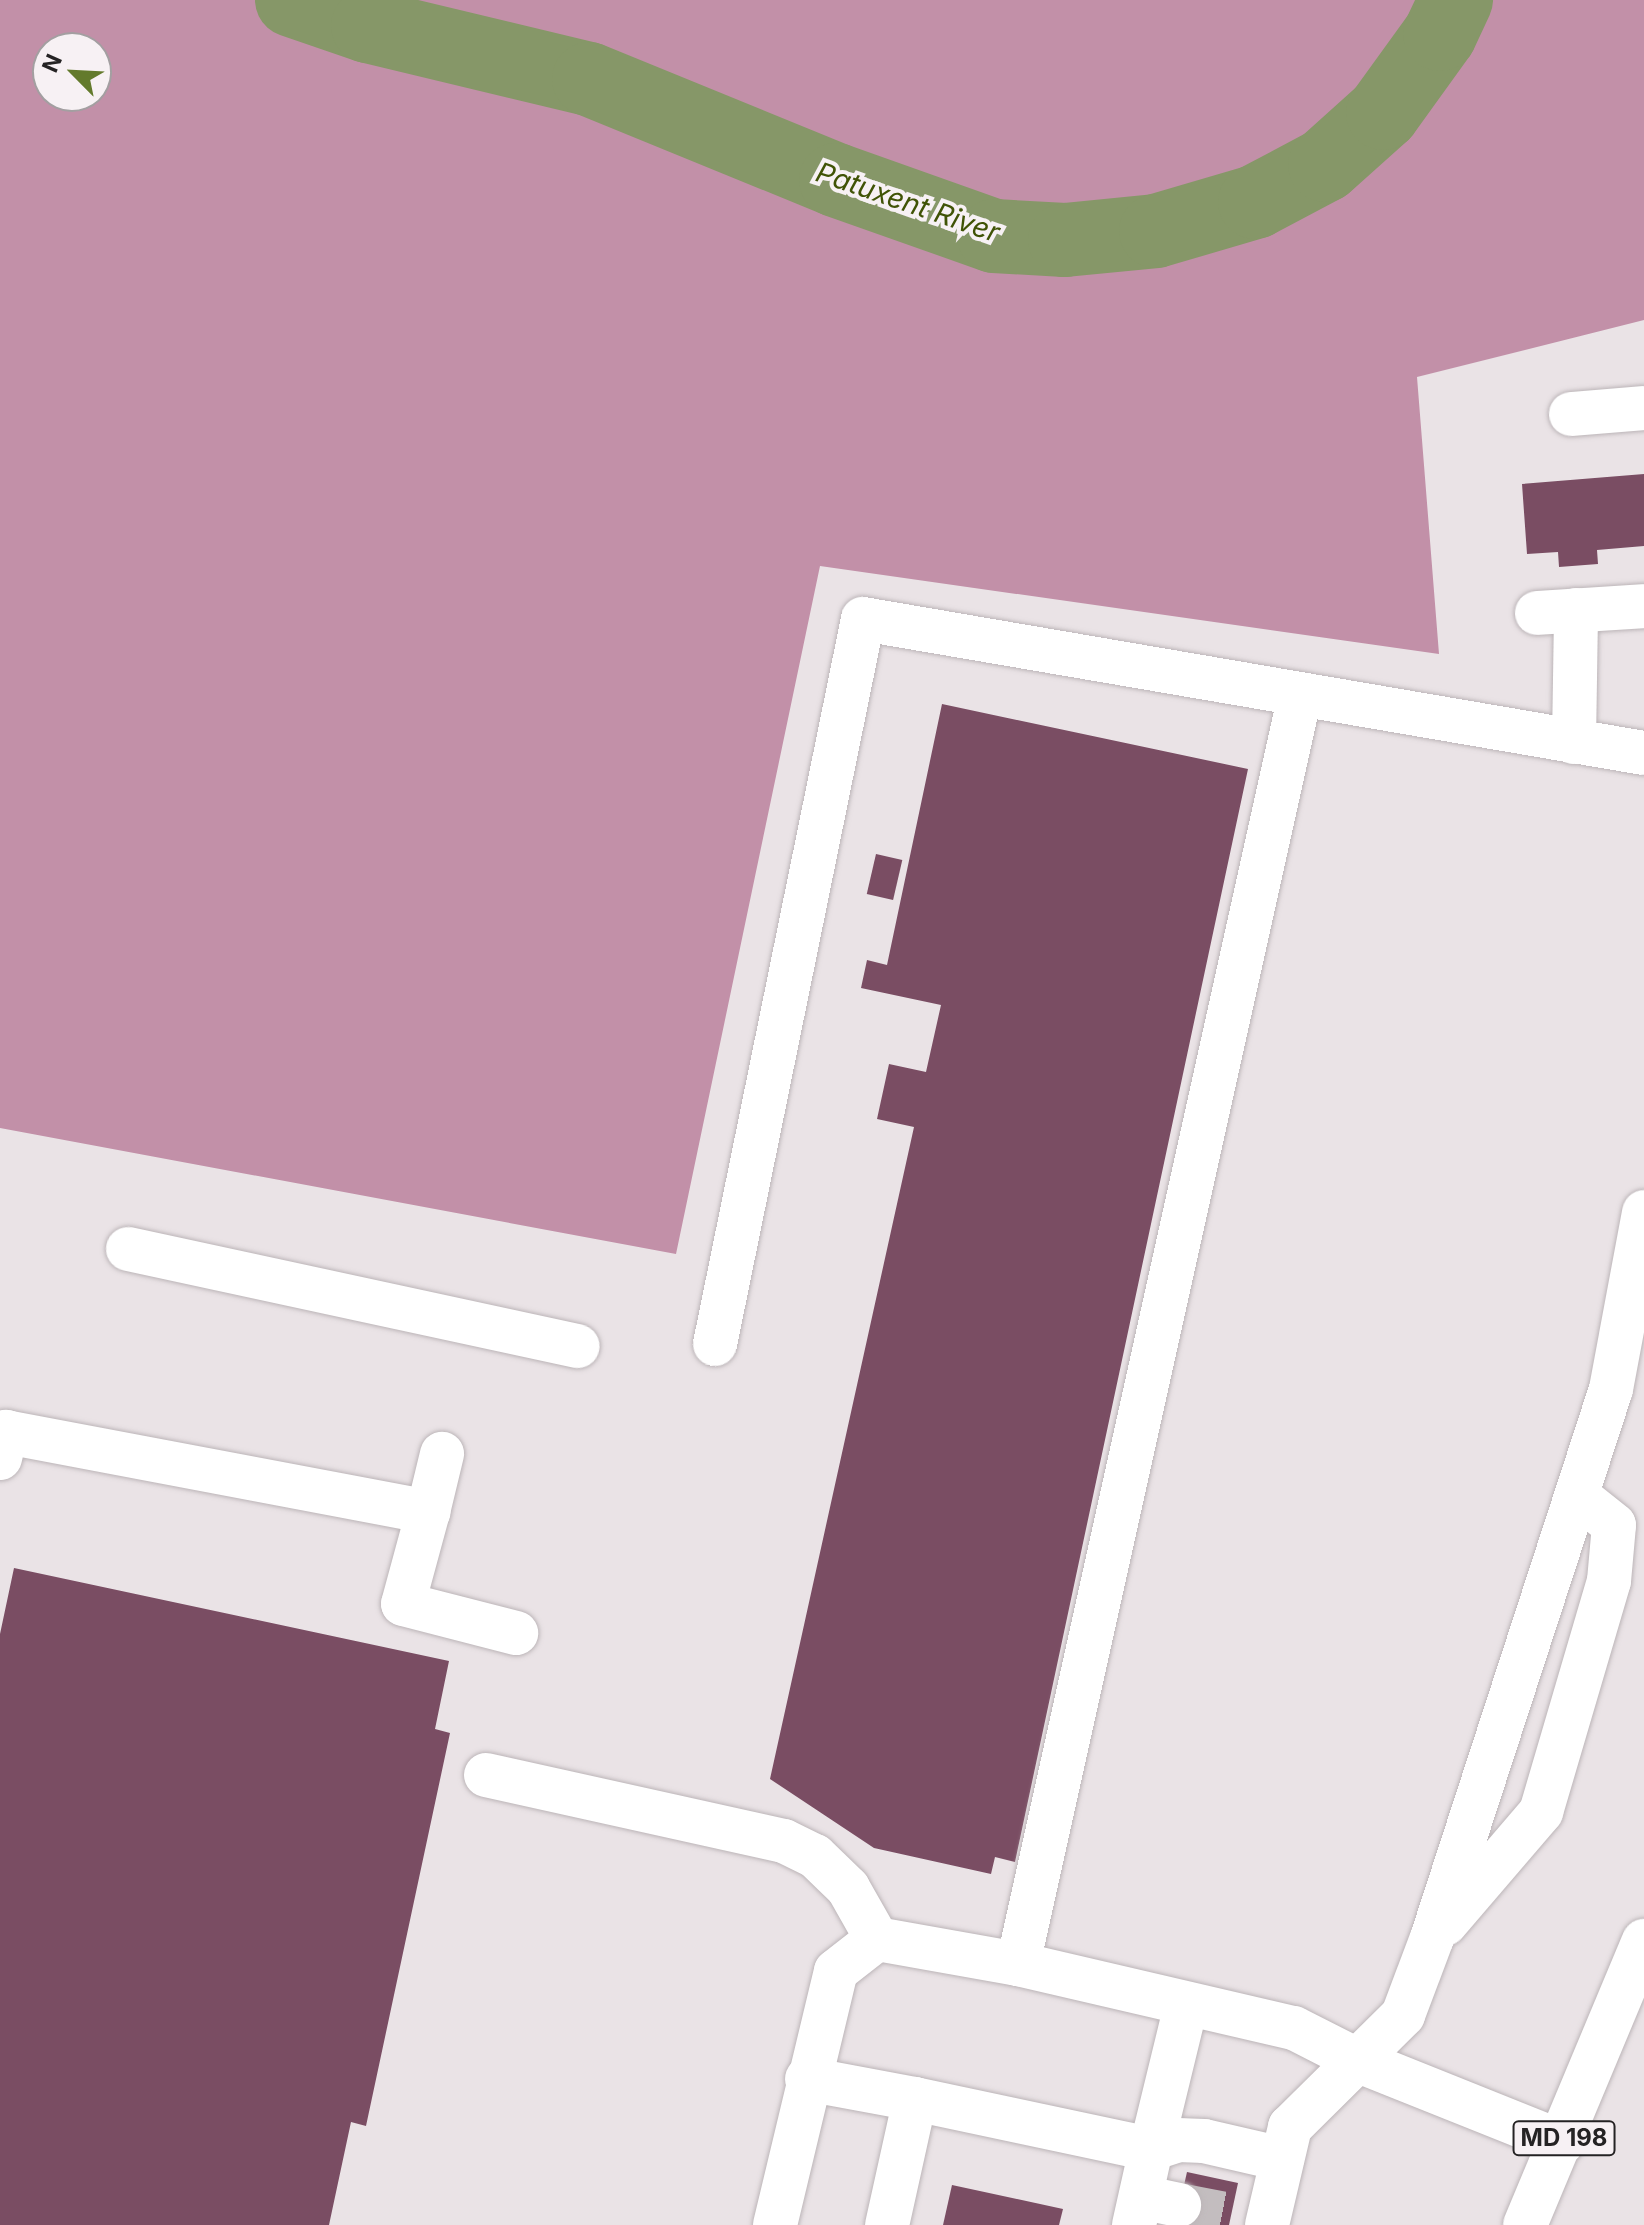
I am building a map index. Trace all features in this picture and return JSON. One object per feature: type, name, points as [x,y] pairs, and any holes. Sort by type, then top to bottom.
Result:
[{"type":"main road","points":[[1571,414],[1644,408]]},
{"type":"main road","points":[[1574,742],[1556,611],[1644,606]]},
{"type":"main road","points":[[715,1344],[863,619],[1644,753]]},
{"type":"main road","points":[[1018,1964],[1300,695]]},
{"type":"main road","points":[[1255,2221],[1282,2159],[1290,2127],[1309,2103],[1359,2061],[1403,2015],[1432,1938],[1579,1497],[1611,1389],[1644,1212]]},
{"type":"main road","points":[[128,1249],[578,1346]]},
{"type":"main road","points":[[0,1458],[6,1432],[428,1512]]},
{"type":"main road","points":[[442,1454],[403,1604],[516,1633]]},
{"type":"main road","points":[[1432,1938],[1541,1812],[1609,1581],[1614,1525],[1579,1497]]},
{"type":"main road","points":[[486,1775],[784,1841],[815,1856],[848,1888],[877,1939]]},
{"type":"main road","points":[[775,2225],[807,2079],[836,1971],[877,1939],[1018,1964],[1294,2028],[1359,2061],[1562,2142]]},
{"type":"main road","name":"MD 198","points":[[1525,2225],[1644,1941]]},
{"type":"main road","points":[[1151,2209],[1151,2149],[1186,2005]]},
{"type":"main road","points":[[807,2079],[1151,2149],[1178,2140],[1204,2141],[1282,2159]]},
{"type":"main road","points":[[887,2225],[915,2099]]},
{"type":"shaded area","points":[[0,0],[1644,0],[1644,320],[1417,377],[1439,654],[820,566],[676,1254],[0,1128]]},
{"type":"building","points":[[1644,474],[1644,546],[1597,550],[1598,564],[1559,567],[1558,552],[1527,554],[1522,484]]},
{"type":"building","points":[[942,704],[1248,769],[1015,1862],[995,1857],[991,1874],[874,1848],[770,1779],[914,1127],[877,1119],[889,1064],[926,1072],[941,1005],[861,988],[867,960],[887,965]]},
{"type":"building","points":[[876,854],[902,860],[893,900],[867,894]]},
{"type":"building","points":[[14,1568],[449,1661],[435,1729],[450,1733],[366,2126],[351,2122],[329,2225],[0,2225],[0,1634]]},
{"type":"building","points":[[1187,2172],[1238,2183],[1229,2225],[1175,2225]]},
{"type":"building","points":[[952,2185],[1063,2209],[1059,2225],[943,2225]]},
{"type":"waterway","name":"Patuxent River","points":[[292,0],[368,26],[589,79],[836,180],[994,236],[1065,240],[1156,231],[1255,202],[1325,165],[1383,113],[1440,34],[1456,0]]},
{"type":"tunnel","points":[[1179,2205],[1231,2215]]}]
